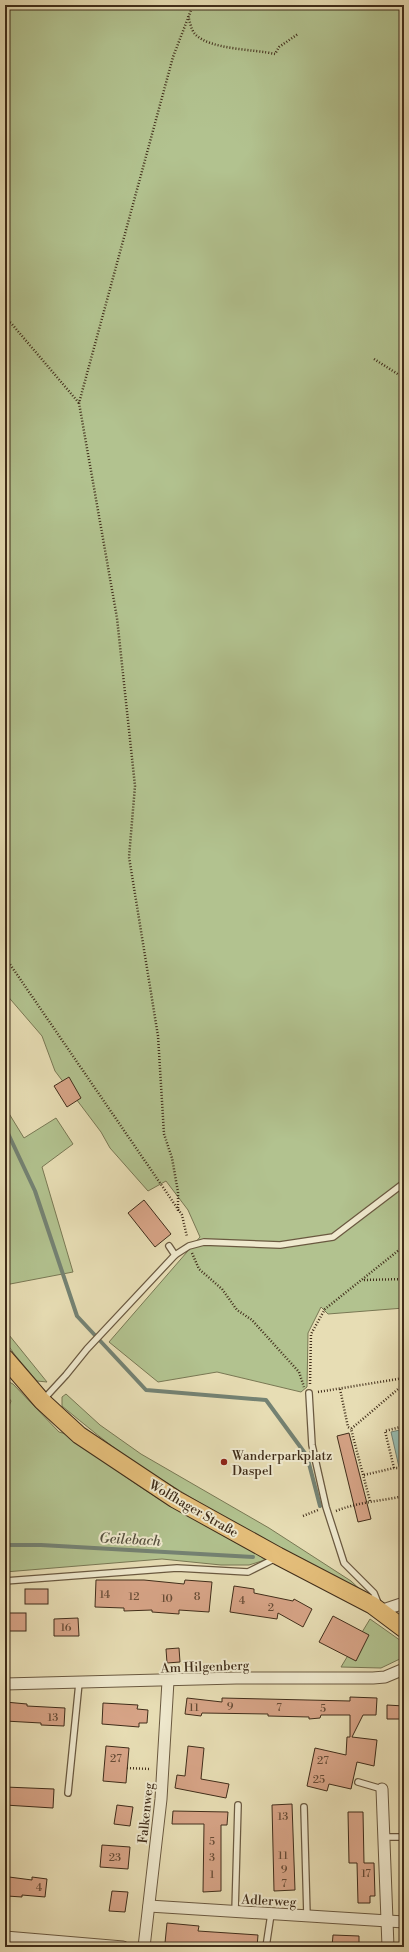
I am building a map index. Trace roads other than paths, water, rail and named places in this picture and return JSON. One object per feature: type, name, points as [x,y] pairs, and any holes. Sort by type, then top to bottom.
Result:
[{"type":"main road","name":"Wolfhager Straße","points":[[8,1366],[42,1401],[79,1435],[175,1500],[380,1611],[404,1629]]},
{"type":"street","points":[[380,1611],[404,1604]]},
{"type":"street","name":"Am Hilgenberg","points":[[5,1684],[168,1681],[236,1678],[386,1677],[404,1669]]},
{"type":"street","name":"Falkenweg","points":[[144,1947],[163,1770],[168,1681]]},
{"type":"street","points":[[382,1789],[388,1947]]},
{"type":"street","name":"Adlerweg","points":[[149,1906],[404,1922]]},
{"type":"street","points":[[5,1937],[123,1947]]},
{"type":"lane","points":[[42,1401],[66,1376],[102,1332],[175,1255],[189,1246],[204,1242],[280,1245],[333,1237],[404,1183]]},
{"type":"lane","points":[[169,1246],[175,1255]]},
{"type":"lane","points":[[309,1393],[312,1445],[326,1507],[344,1563],[374,1593],[380,1611]]},
{"type":"lane","points":[[5,1581],[177,1568],[248,1572],[278,1556]]},
{"type":"lane","points":[[68,1793],[79,1683]]},
{"type":"lane","points":[[358,1782],[382,1789]]},
{"type":"lane","points":[[235,1912],[238,1805]]},
{"type":"lane","points":[[304,1807],[306,1916]]},
{"type":"lane","points":[[385,1837],[404,1837]]},
{"type":"lane","points":[[266,1947],[271,1914]]},
{"type":"water","points":[[404,1429],[404,1465],[399,1467],[391,1432]]},
{"type":"waterway","points":[[5,1127],[35,1191],[77,1316],[146,1390],[266,1400],[307,1456],[320,1506]]},
{"type":"waterway","name":"Geilebach","points":[[5,1545],[41,1545],[253,1557]]},
{"type":"place","name":"Wanderparkplatz Daspel","points":[[224,1462]]}]
